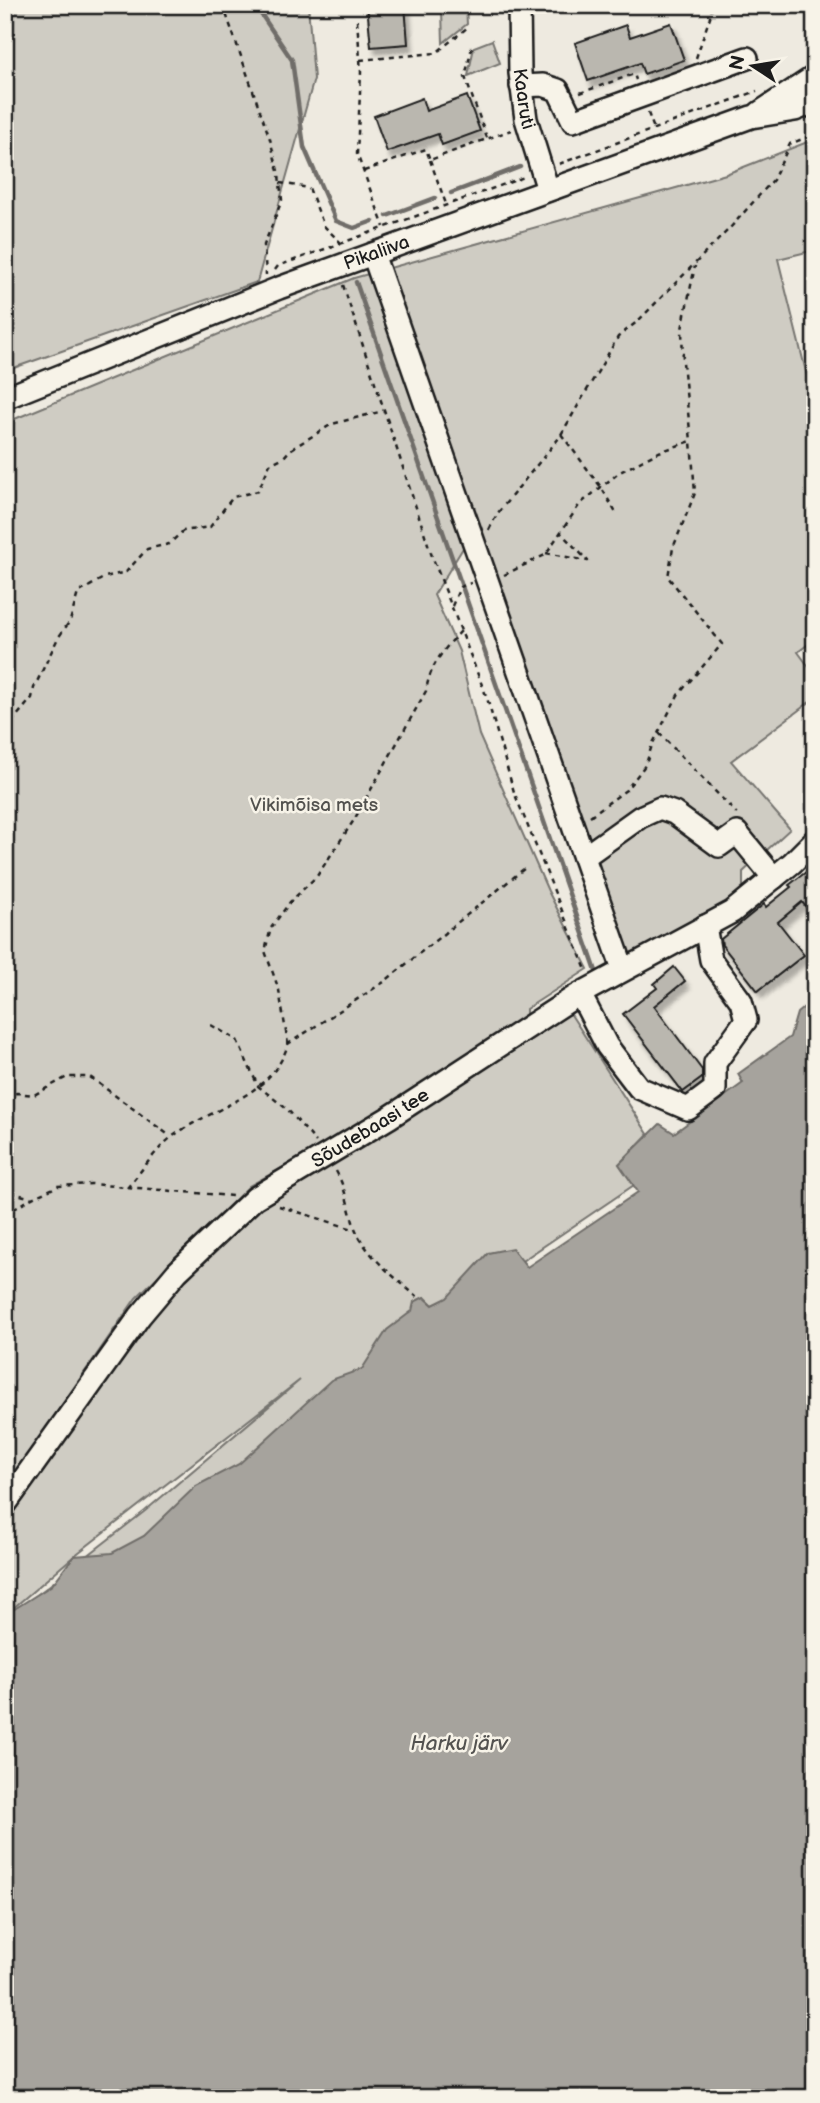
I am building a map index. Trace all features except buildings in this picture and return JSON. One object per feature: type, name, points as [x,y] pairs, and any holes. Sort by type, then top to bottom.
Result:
[{"type":"street","name":"Kaaruti","points":[[519,5],[521,86],[529,132],[548,190]]},
{"type":"street","points":[[521,86],[551,86],[558,90],[572,121],[747,58]]},
{"type":"street","name":"Pikaliiva","points":[[751,117],[815,76]]},
{"type":"street","name":"Pikaliiva","points":[[5,398],[279,288],[751,117],[795,110],[815,102]]},
{"type":"street","points":[[373,254],[623,969]]},
{"type":"street","points":[[584,857],[655,809],[674,813],[719,846],[737,833],[774,878]]},
{"type":"street","name":"Sõudebaasi tee","points":[[5,1505],[140,1316],[177,1272],[255,1198],[390,1117],[586,990],[732,912],[792,863],[815,840]]},
{"type":"street","points":[[586,990],[607,1046],[639,1088],[688,1108],[715,1089],[715,1063],[746,1020],[741,1001],[711,960],[705,926]]},
{"type":"path","points":[[223,5],[270,139],[280,183],[282,200],[264,245],[266,282]]},
{"type":"path","points":[[694,64],[712,11],[709,5]]},
{"type":"path","points":[[358,20],[360,60],[357,154],[384,227]]},
{"type":"path","points":[[360,60],[436,52],[468,27]]},
{"type":"path","points":[[472,47],[465,77],[487,138]]},
{"type":"path","points":[[564,99],[634,74],[638,83]]},
{"type":"path","points":[[430,160],[517,127]]},
{"type":"path","points":[[475,545],[561,434],[618,337],[695,266],[773,180],[790,145],[815,134]]},
{"type":"path","points":[[363,172],[426,149],[446,204]]},
{"type":"path","points":[[280,183],[309,188],[324,226],[341,243]]},
{"type":"path","points":[[573,828],[626,790],[646,764],[658,733],[678,695],[722,643],[668,577],[673,548],[695,493],[682,329],[695,266]]},
{"type":"path","points":[[342,279],[432,556],[487,698],[514,792],[586,990]]},
{"type":"path","points":[[5,730],[32,698],[34,688],[58,638],[70,621],[78,593],[105,577],[126,572],[147,549],[169,544],[183,531],[210,527],[233,496],[258,491],[270,464],[332,424],[383,411]]},
{"type":"path","points":[[561,434],[616,513]]},
{"type":"path","points":[[486,579],[511,574],[546,553],[580,504],[620,472],[659,452],[691,441]]},
{"type":"path","points":[[546,553],[588,561],[561,533]]},
{"type":"path","points":[[452,606],[462,586]]},
{"type":"path","points":[[127,1188],[172,1137],[266,1081],[284,1060],[288,1044],[279,990],[265,951],[271,928],[290,902],[317,876],[354,821],[425,691],[428,676],[440,654],[461,631]]},
{"type":"path","points":[[658,733],[744,822],[737,833]]},
{"type":"path","points":[[288,1044],[384,982],[525,868]]},
{"type":"path","points":[[211,1025],[237,1040],[258,1086],[288,1110],[326,1154],[343,1184],[356,1230],[375,1258],[417,1297]]},
{"type":"path","points":[[5,1094],[34,1095],[67,1077],[90,1077],[172,1137]]},
{"type":"path","points":[[5,1215],[58,1186],[91,1184],[255,1198],[356,1230]]},
{"type":"path","points":[[5,1185],[7,1191],[32,1198]]},
{"type":"green space","points":[[5,5],[308,5],[314,79],[257,282],[5,371]]},
{"type":"green space","points":[[466,7],[467,24],[443,43],[442,10]]},
{"type":"green space","points":[[492,40],[500,63],[468,76],[474,47]]},
{"type":"green space","name":"Vikimõisa mets","points":[[815,139],[815,250],[778,259],[815,408],[815,639],[798,652],[815,675],[815,698],[731,761],[790,829],[743,872],[743,887],[718,910],[629,958],[479,522],[434,595],[459,651],[479,735],[548,891],[588,969],[526,1009],[526,1023],[351,1130],[249,1186],[136,1298],[5,1487],[5,423],[354,278],[726,174]]},
{"type":"green space","points":[[568,1010],[648,1134],[619,1164],[634,1185],[522,1261],[527,1267],[433,1305],[425,1297],[414,1302],[435,1378],[10,1616],[145,1511],[300,1380],[74,1556],[5,1615],[5,1513],[181,1277],[262,1202]]},
{"type":"water","name":"Harku järv","points":[[815,998],[815,2098],[5,2098],[5,1615],[52,1585],[74,1556],[112,1553],[144,1536],[196,1486],[239,1464],[331,1380],[362,1369],[387,1330],[412,1311],[414,1302],[424,1297],[433,1305],[447,1298],[488,1253],[512,1248],[527,1267],[638,1192],[619,1164],[660,1124],[674,1133],[743,1083],[738,1074],[790,1037],[797,1013]]},
{"type":"waterway","points":[[259,5],[261,14],[292,60],[304,147],[336,221],[354,228],[373,221]]},
{"type":"waterway","points":[[451,193],[520,167]]},
{"type":"waterway","points":[[387,216],[435,198]]},
{"type":"waterway","points":[[356,282],[597,974]]}]
